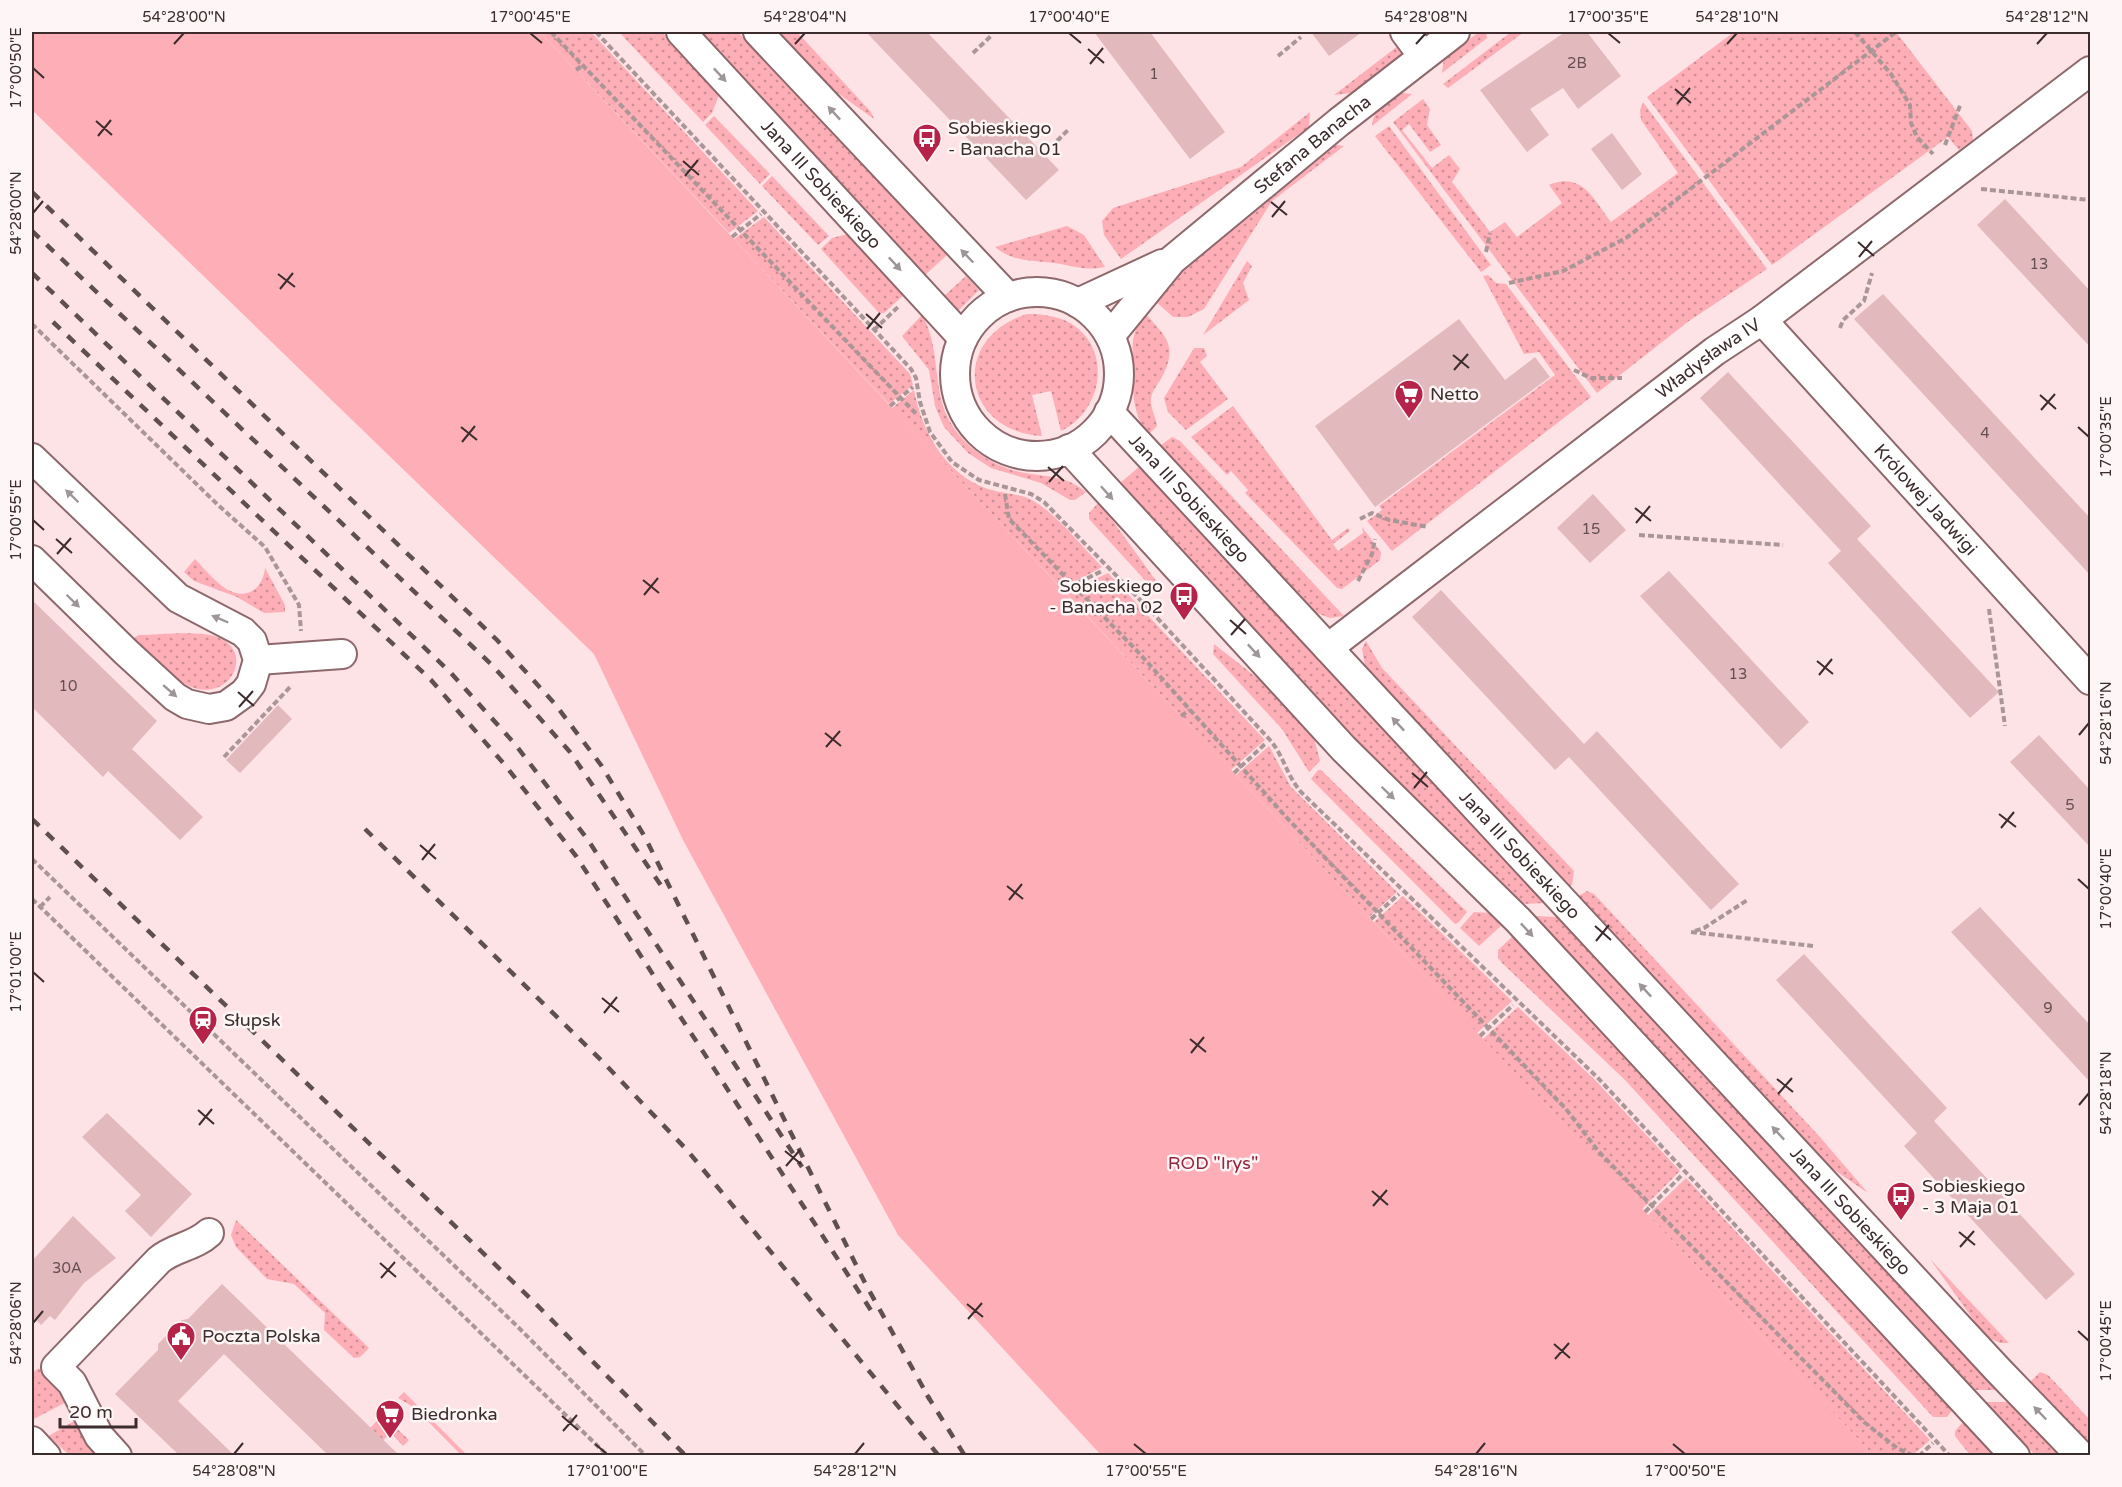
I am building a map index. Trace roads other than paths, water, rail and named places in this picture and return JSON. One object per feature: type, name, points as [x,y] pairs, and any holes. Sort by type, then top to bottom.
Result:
[{"type":"street","name":"Jana III Sobieskiego","points":[[681,32],[963,338]]},
{"type":"street","points":[[758,32],[1008,297]]},
{"type":"street","points":[[1405,32],[1424,56]]},
{"type":"street","name":"Stefana Banacha","points":[[1110,336],[1172,260],[1339,122],[1455,32]]},
{"type":"street","name":"Władysława IV","points":[[1328,648],[1715,351],[1762,320],[2091,71]]},
{"type":"street","name":"Stefana Banacha","points":[[1078,303],[1172,260]]},
{"type":"street","points":[[1032,292],[1056,294],[1078,303],[1096,317],[1110,336],[1119,374],[1116,393],[1109,412],[1099,427],[1069,449],[1048,455],[1026,455],[1005,449],[986,438],[975,428],[959,401],[955,369],[963,338],[982,313],[1008,297],[1032,292]]},
{"type":"street","name":"Królowej Jadwigi","points":[[1762,320],[2091,680]]},
{"type":"street","name":"Jana III Sobieskiego","points":[[1109,412],[1999,1371],[2081,1455]]},
{"type":"street","points":[[1069,449],[1344,749],[1518,920],[2016,1455]]},
{"type":"street","points":[[32,458],[178,598],[243,632],[252,641],[258,660],[251,684],[233,702],[209,709],[187,704],[175,697],[126,652],[32,560]]},
{"type":"street","points":[[258,660],[295,655],[342,654]]},
{"type":"street","points":[[117,1455],[99,1436],[78,1392],[56,1367],[159,1260],[177,1249],[195,1244],[208,1233]]},
{"type":"street","points":[[32,1441],[46,1455]]},
{"type":"railway","points":[[32,192],[497,640],[555,704],[601,765],[645,837],[865,1283],[930,1400]]},
{"type":"railway","points":[[32,231],[492,665],[570,752],[662,887]]},
{"type":"railway","points":[[32,273],[450,672],[515,744],[588,840],[802,1167]]},
{"type":"railway","points":[[53,322],[431,680],[505,765],[576,856],[874,1315]]},
{"type":"railway","points":[[32,819],[534,1302],[686,1456]]},
{"type":"railway","points":[[365,829],[601,1060],[687,1150],[939,1456]]},
{"type":"railway","points":[[927,1395],[965,1456]]},
{"type":"place","name":"Sobieskiego - Banacha 01","points":[[927,164]]},
{"type":"place","name":"Netto","points":[[1409,420]]},
{"type":"place","name":"Sobieskiego - Banacha 02","points":[[1184,622]]},
{"type":"place","name":"Słupsk","points":[[203,1046]]},
{"type":"place","name":"Sobieskiego - 3 Maja 01","points":[[1901,1222]]},
{"type":"place","name":"Poczta Polska","points":[[181,1362]]},
{"type":"place","name":"Biedronka","points":[[390,1440]]},
{"type":"park label","name":"ROD \"Irys\"","points":[[1213,1163]]}]
